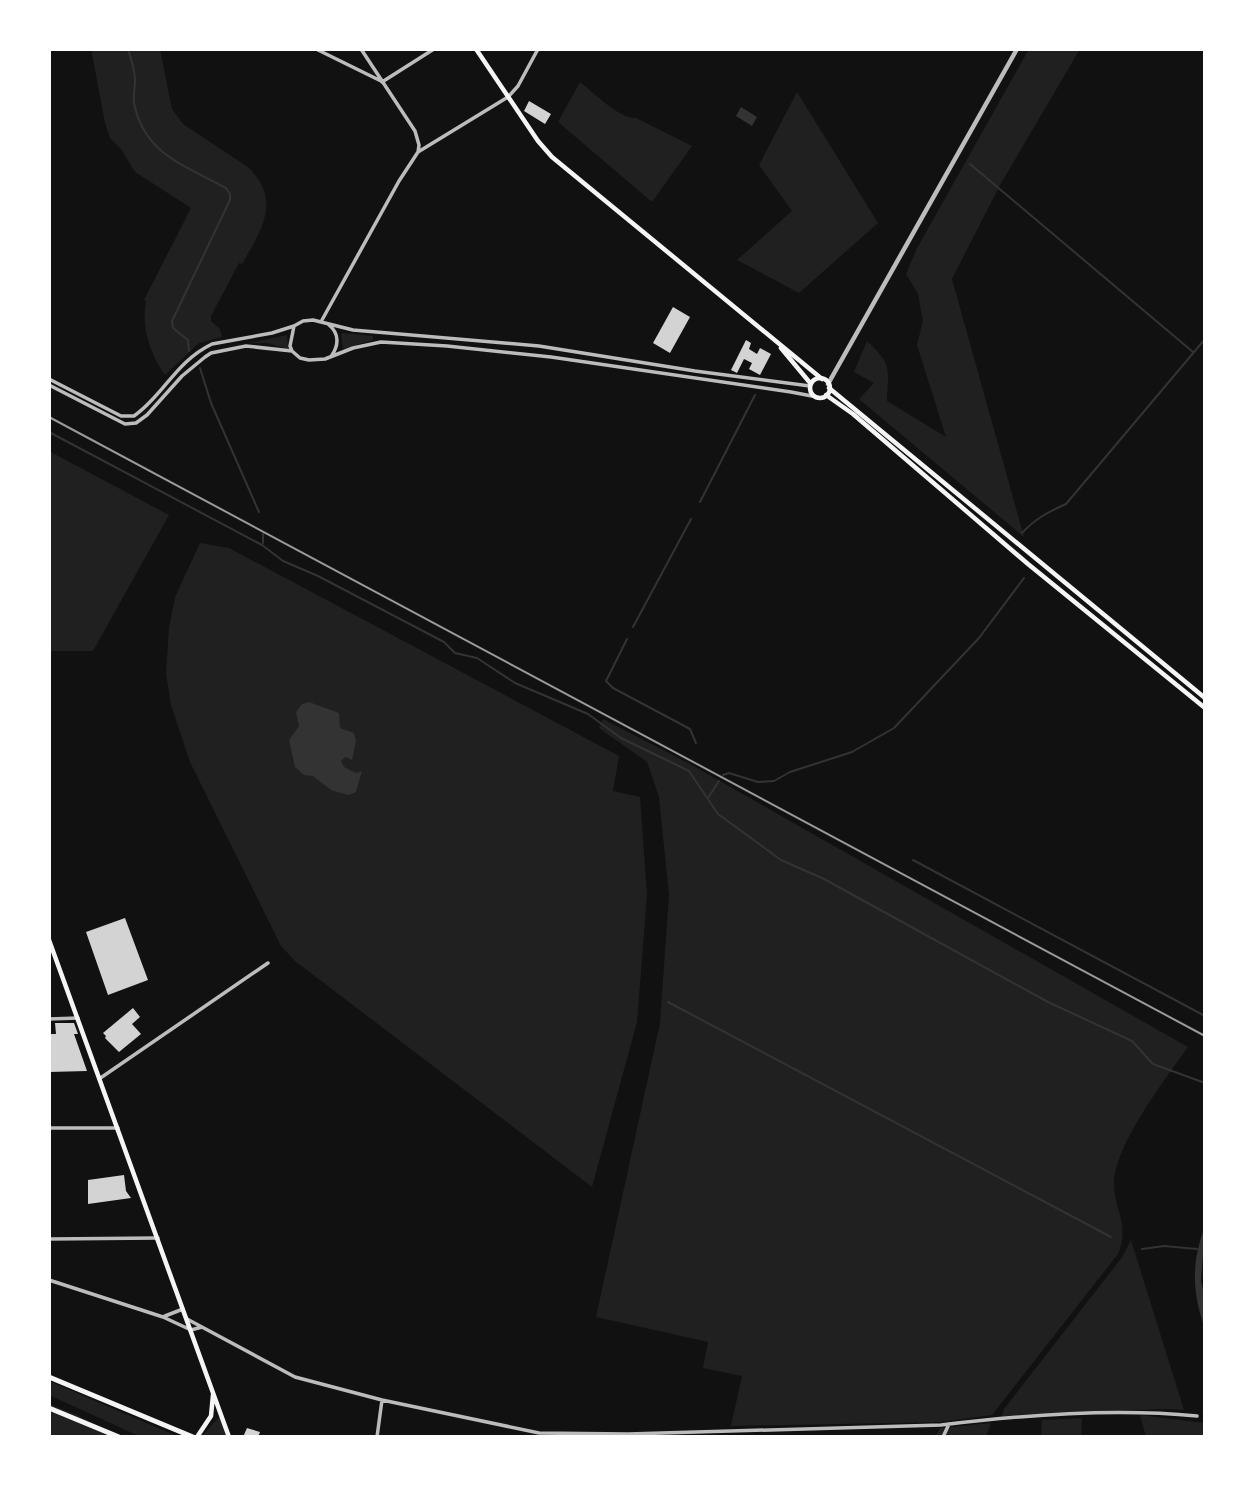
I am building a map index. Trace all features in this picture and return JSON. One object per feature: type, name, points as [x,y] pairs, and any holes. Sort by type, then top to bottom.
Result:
[{"type":"main road","points":[[476,49],[537,141],[552,157],[1205,698]]},
{"type":"main road","points":[[776,342],[811,385],[811,393],[817,397],[826,395],[853,414],[1028,564],[1205,708]]},
{"type":"main road","points":[[811,385],[817,379],[822,379]]},
{"type":"main road","points":[[826,395],[829,386]]},
{"type":"main road","points":[[49,940],[229,1437]]},
{"type":"main road","points":[[49,1377],[195,1437],[211,1416],[214,1391]]},
{"type":"main road","points":[[49,1408],[119,1437]]},
{"type":"street","points":[[316,49],[382,82]]},
{"type":"street","points":[[322,320],[399,181],[418,152],[415,131],[361,49]]},
{"type":"street","points":[[382,82],[434,49]]},
{"type":"street","points":[[418,152],[508,97],[538,49]]},
{"type":"street","points":[[829,386],[1017,49]]},
{"type":"street","points":[[49,379],[121,416],[134,416],[178,369],[204,348],[294,326],[303,321],[322,320],[353,330],[539,346],[695,371],[811,385]]},
{"type":"street","points":[[324,359],[332,355],[337,342],[334,328],[328,323]]},
{"type":"street","points":[[292,351],[290,338],[294,326]]},
{"type":"street","points":[[49,385],[125,424],[132,424],[147,415],[182,376],[211,353],[246,346],[292,351],[300,358],[324,359],[353,348],[381,342],[447,345],[551,357],[817,397]]},
{"type":"street","points":[[99,1079],[268,963]]},
{"type":"street","points":[[49,1019],[78,1018]]},
{"type":"street","points":[[49,1128],[118,1128]]},
{"type":"street","points":[[49,1239],[158,1238]]},
{"type":"street","points":[[49,1280],[163,1317],[191,1330],[204,1327]]},
{"type":"street","points":[[163,1317],[183,1310]]},
{"type":"street","points":[[187,1319],[295,1377],[382,1400],[553,1435],[949,1424],[993,1419],[1138,1412],[1197,1416]]},
{"type":"street","points":[[377,1437],[382,1400]]},
{"type":"street","points":[[943,1437],[949,1424]]},
{"type":"shaded area","points":[[91,49],[160,49],[172,109],[183,124],[248,167],[264,191],[266,203],[262,227],[211,316],[211,321],[220,329],[222,337],[199,343],[165,375],[148,340],[144,300],[191,208],[135,172],[121,149],[110,138]]},
{"type":"shaded area","points":[[1029,49],[1080,49],[1000,185],[952,279],[1024,537],[859,399],[874,383],[854,372],[867,341],[881,356],[887,368],[887,401],[946,437],[917,345],[923,321],[918,294],[906,274],[916,250]]},
{"type":"shaded area","points":[[580,82],[623,115],[636,118],[692,146],[652,202],[558,122]]},
{"type":"shaded area","points":[[797,92],[878,223],[799,293],[737,260],[792,211],[759,165]]},
{"type":"shaded area","points":[[741,107],[757,117],[752,126],[736,116]]},
{"type":"shaded area","points":[[343,333],[373,336],[373,340],[343,349]]},
{"type":"shaded area","points":[[287,335],[288,349],[267,343],[249,343]]},
{"type":"shaded area","points":[[49,451],[169,515],[93,651],[49,651]]},
{"type":"shaded area","points":[[200,543],[229,548],[619,756],[613,791],[640,797],[647,895],[637,1022],[592,1187],[295,961],[281,946],[190,762],[171,705],[166,673],[169,627],[175,597]]},
{"type":"shaded area","points":[[309,702],[339,713],[340,728],[354,733],[356,741],[352,760],[345,757],[341,761],[344,767],[356,773],[362,771],[356,792],[348,795],[331,790],[313,776],[304,775],[295,767],[289,740],[299,726],[296,712],[302,704]]},
{"type":"shaded area","points":[[603,719],[690,764],[1188,1047],[1142,1113],[1116,1169],[1115,1195],[1123,1235],[1118,1254],[992,1415],[939,1422],[731,1426],[742,1376],[703,1368],[708,1342],[596,1317],[660,1023],[669,895],[659,797],[647,762],[599,728]]},
{"type":"shaded area","points":[[1205,1226],[1201,1281],[1205,1299],[1205,1329],[1196,1290],[1195,1265]]},
{"type":"shaded area","points":[[1131,1240],[1184,1410],[1002,1416],[1004,1409],[1123,1256]]},
{"type":"shaded area","points":[[49,1381],[179,1437],[141,1437],[49,1395]]},
{"type":"shaded area","points":[[49,1404],[77,1415],[120,1437],[49,1437]]},
{"type":"shaded area","points":[[1202,1411],[1205,1411],[1205,1437],[1146,1437],[1140,1415],[1204,1423]]},
{"type":"shaded area","points":[[220,1416],[226,1437],[203,1435]]},
{"type":"shaded area","points":[[1082,1418],[1081,1437],[1041,1437],[1042,1420]]},
{"type":"shaded area","points":[[991,1423],[986,1437],[935,1437],[940,1428]]},
{"type":"building","points":[[529,101],[551,114],[545,124],[524,111]]},
{"type":"building","points":[[673,307],[690,317],[670,353],[653,343]]},
{"type":"building","points":[[746,340],[751,343],[749,349],[757,354],[760,348],[771,354],[760,375],[749,369],[752,363],[744,359],[737,373],[731,370]]},
{"type":"building","points":[[125,918],[148,980],[108,995],[86,932]]},
{"type":"building","points":[[133,1008],[140,1017],[132,1024],[141,1034],[119,1052],[103,1033]]},
{"type":"building","points":[[55,1023],[74,1023],[78,1034],[74,1034],[87,1071],[49,1072],[49,1034],[56,1034]]},
{"type":"building","points":[[124,1175],[126,1191],[131,1198],[88,1204],[88,1180]]},
{"type":"building","points":[[247,1428],[260,1432],[258,1437],[243,1437]]},
{"type":"waterway","points":[[128,49],[135,77],[134,103],[147,135],[168,156],[226,188],[230,194],[230,200],[172,321],[173,328],[188,340],[189,351]]},
{"type":"waterway","points":[[970,164],[1193,352]]},
{"type":"waterway","points":[[1022,533],[1042,516],[1066,504],[1205,339]]},
{"type":"waterway","points":[[200,368],[211,403],[259,512]]},
{"type":"waterway","points":[[700,502],[755,395]]},
{"type":"waterway","points":[[49,432],[262,545],[283,561],[318,576],[444,642],[455,653],[477,658],[515,683],[588,714],[621,738],[689,771],[718,814],[781,860],[824,879],[1048,1002],[1132,1041],[1153,1064],[1205,1083]]},
{"type":"waterway","points":[[633,627],[691,519]]},
{"type":"waterway","points":[[263,534],[263,543]]},
{"type":"waterway","points":[[723,775],[729,773],[758,782],[774,781],[790,772],[852,752],[894,728],[979,638],[1024,578]]},
{"type":"waterway","points":[[627,639],[606,681],[613,688],[690,729],[696,743]]},
{"type":"waterway","points":[[708,798],[719,781]]},
{"type":"waterway","points":[[913,860],[1205,1016]]},
{"type":"waterway","points":[[668,1002],[1111,1237]]},
{"type":"waterway","points":[[1142,1249],[1164,1246],[1197,1249]]},
{"type":"railway","points":[[49,417],[1205,1036]]}]
